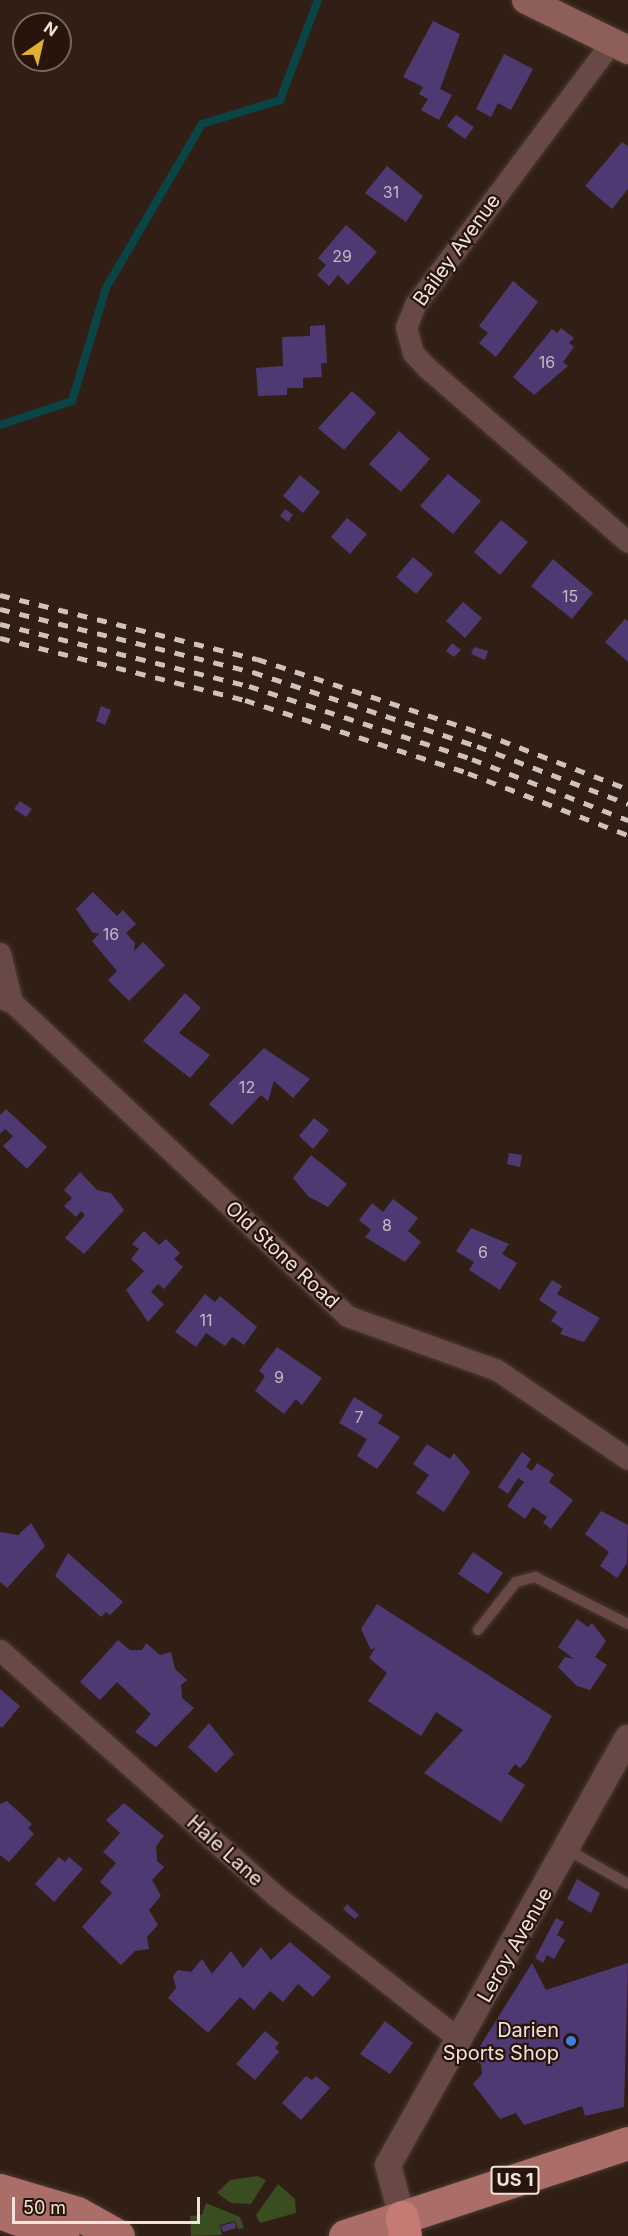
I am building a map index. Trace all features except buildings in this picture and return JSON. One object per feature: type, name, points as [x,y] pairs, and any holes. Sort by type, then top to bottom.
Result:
[{"type":"main road","points":[[526,0],[621,45]]},
{"type":"main road","name":"US 1","points":[[345,2236],[403,2227],[628,2142]]},
{"type":"main road","points":[[0,2190],[77,2213],[118,2236]]},
{"type":"main road","points":[[0,2212],[63,2236]]},
{"type":"main road","points":[[0,2223],[21,2236]]},
{"type":"street","name":"Bailey Avenue","points":[[621,45],[415,305],[406,327],[413,353],[426,367],[628,542]]},
{"type":"street","name":"Old Stone Road","points":[[0,953],[6,1000],[347,1316],[497,1370],[628,1459]]},
{"type":"street","name":"Hale Lane","points":[[0,1650],[276,1896],[460,2040]]},
{"type":"street","name":"Leroy Avenue","points":[[403,2227],[388,2164],[568,1850],[628,1738]]},
{"type":"lane","points":[[478,1630],[516,1582],[535,1577],[628,1624]]},
{"type":"lane","points":[[568,1850],[628,1884]]},
{"type":"green space","points":[[257,2176],[266,2180],[251,2204],[231,2203],[217,2193],[230,2180]]},
{"type":"green space","points":[[278,2184],[295,2199],[296,2213],[260,2223],[256,2215]]},
{"type":"green space","points":[[206,2203],[240,2217],[244,2228],[238,2229],[235,2221],[220,2225],[222,2235],[191,2236],[190,2216],[202,2215]]},
{"type":"waterway","points":[[0,425],[72,401],[106,288],[202,124],[280,100],[318,0]]},
{"type":"railway","points":[[0,595],[257,659],[482,733],[628,789]]},
{"type":"railway","points":[[0,609],[253,672],[477,746],[628,804]]},
{"type":"railway","points":[[0,624],[249,686],[472,759],[628,820]]},
{"type":"railway","points":[[0,638],[245,700],[468,773],[628,835]]},
{"type":"place","name":"Darien Sports Shop","points":[[571,2041]]}]
